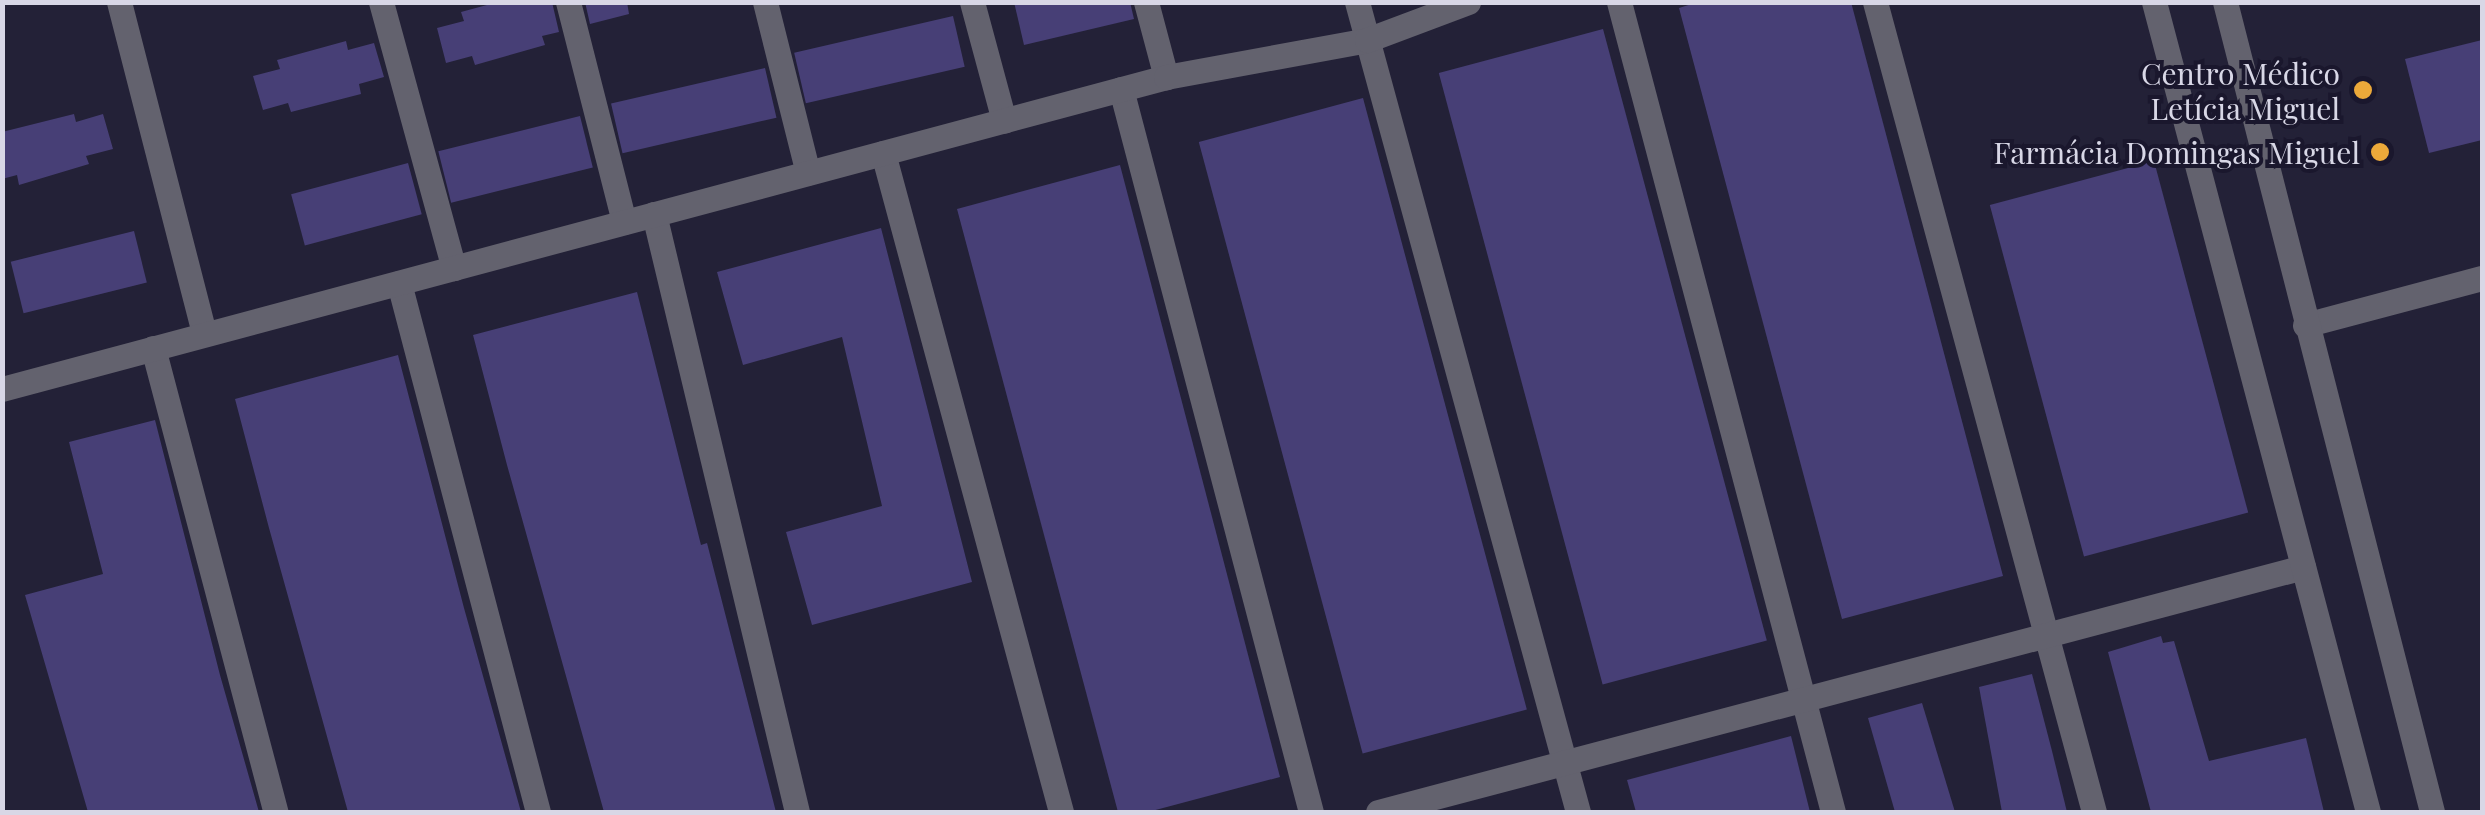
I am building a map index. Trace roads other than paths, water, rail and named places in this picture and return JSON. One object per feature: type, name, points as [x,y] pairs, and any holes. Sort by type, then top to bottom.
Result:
[{"type":"street","points":[[119,2],[204,334]]},
{"type":"street","points":[[380,2],[454,268]]},
{"type":"street","points":[[568,2],[624,222]]},
{"type":"street","points":[[765,2],[808,173]]},
{"type":"street","points":[[972,2],[1004,120]]},
{"type":"street","points":[[1146,2],[1166,77]]},
{"type":"street","points":[[1357,2],[1578,812]]},
{"type":"street","points":[[2,388],[1166,77],[1367,40],[1468,2]]},
{"type":"street","points":[[1620,2],[1832,812]]},
{"type":"street","points":[[1875,2],[2094,812]]},
{"type":"street","points":[[2154,2],[2368,812]]},
{"type":"street","points":[[2224,2],[2432,812]]},
{"type":"street","points":[[1121,89],[1311,812]]},
{"type":"street","points":[[882,153],[1061,812]]},
{"type":"street","points":[[654,214],[797,812]]},
{"type":"street","points":[[2305,325],[2482,278]]},
{"type":"street","points":[[399,283],[538,812]]},
{"type":"street","points":[[153,348],[276,812]]},
{"type":"street","points":[[1378,812],[2303,567]]},
{"type":"place","name":"Centro Médico Letícia Miguel","points":[[2363,90]]},
{"type":"place","name":"Farmácia Domingas Miguel","points":[[2380,152]]}]
